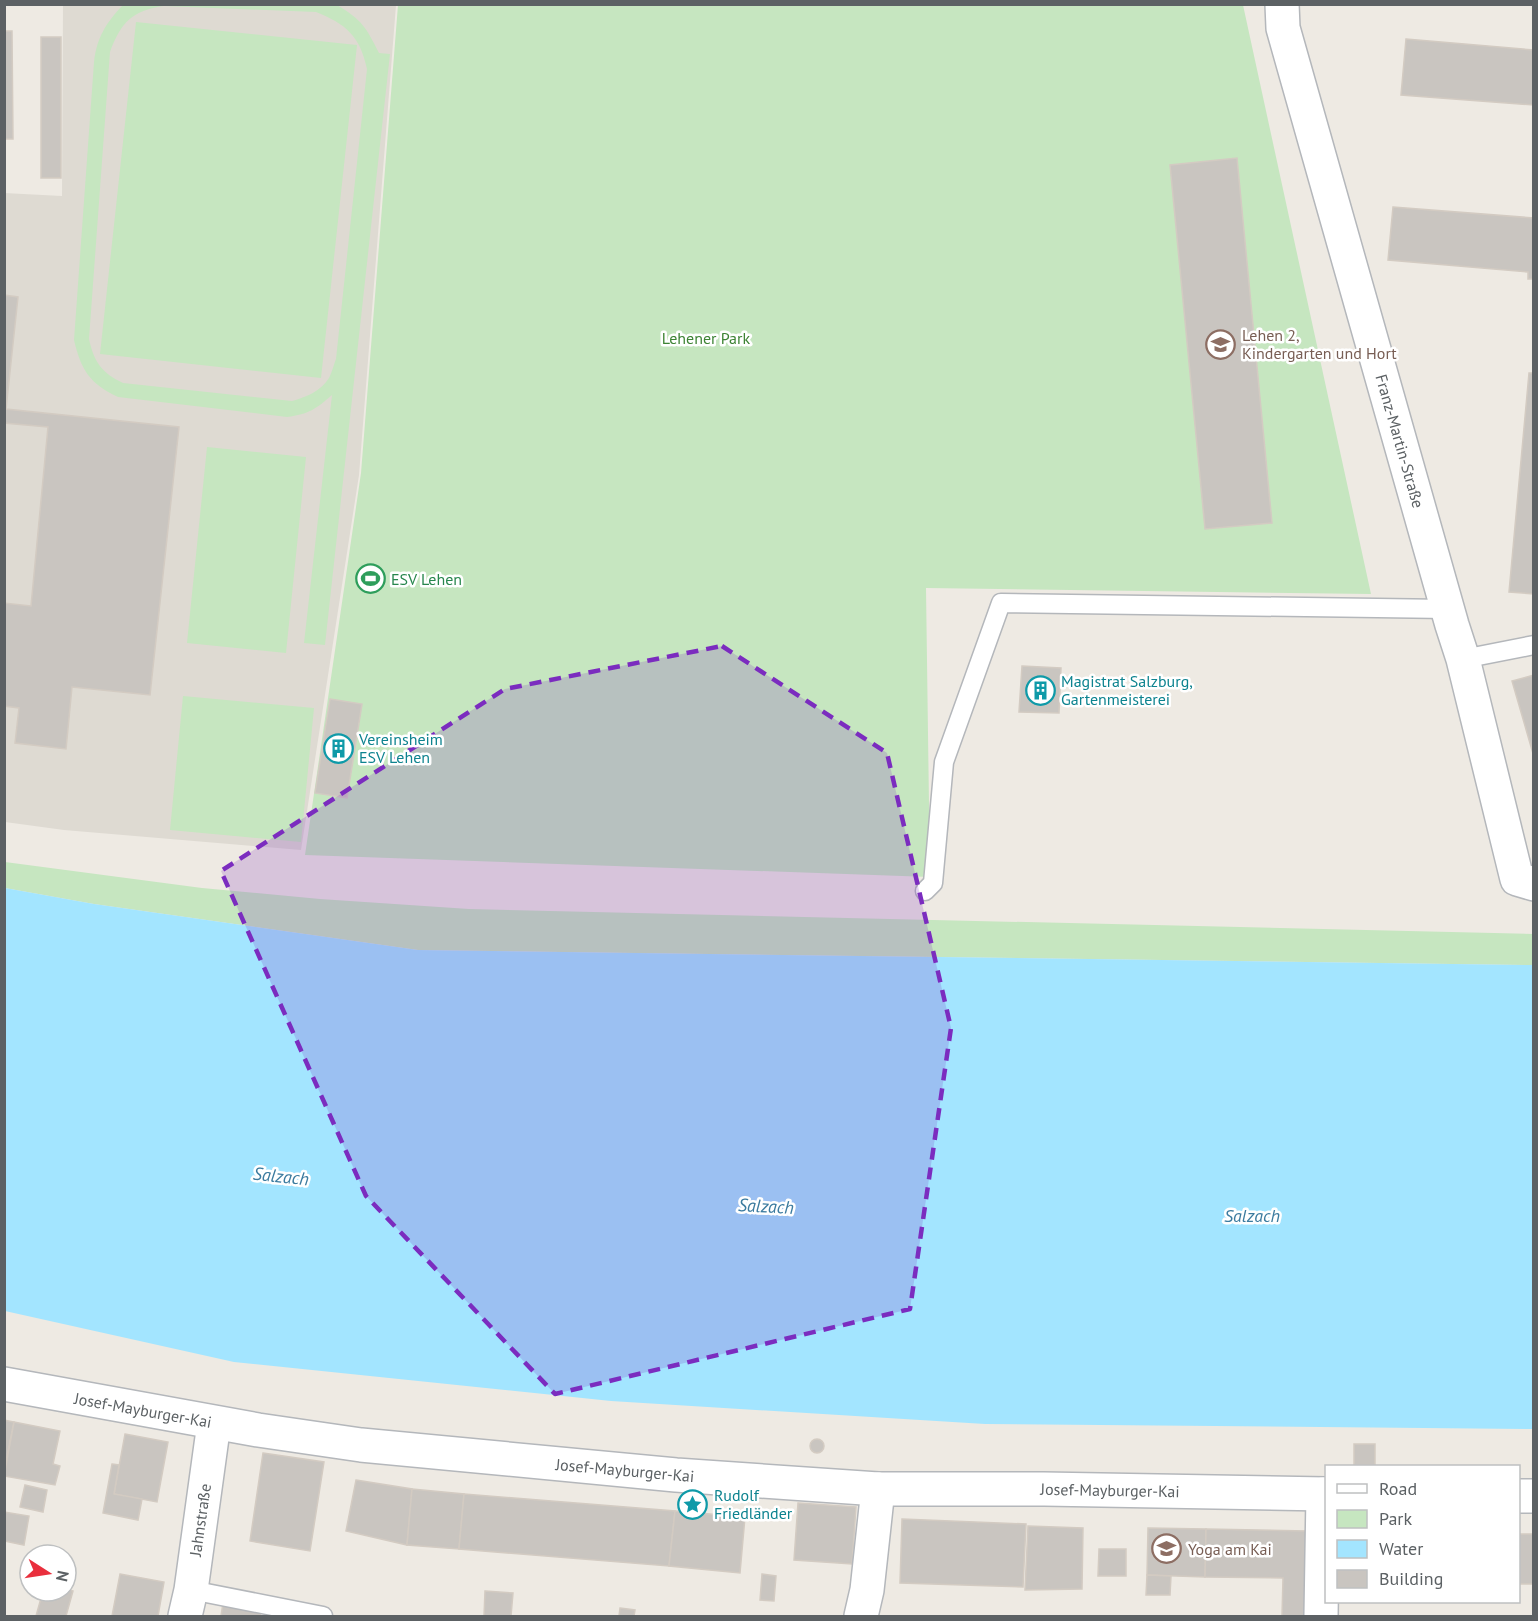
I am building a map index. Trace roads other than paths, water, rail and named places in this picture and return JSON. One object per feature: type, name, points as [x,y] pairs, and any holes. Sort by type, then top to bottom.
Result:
[{"type":"street","name":"Franz-Martin-Straße","points":[[1282,4],[1283,28],[1525,882]]},
{"type":"street","name":"Josef-Mayburger-Kai","points":[[4,1384],[214,1422],[361,1445],[676,1474],[878,1489],[1044,1489],[1325,1494],[1321,1617]]},
{"type":"street","name":"Jahnstraße","points":[[188,1603],[214,1422]]},
{"type":"street","points":[[861,1617],[867,1590],[878,1489]]},
{"type":"lane","points":[[925,891],[933,883],[944,762],[1001,603],[1448,609]]},
{"type":"lane","points":[[1463,659],[1533,645]]},
{"type":"lane","points":[[188,1603],[323,1617]]},
{"type":"water","name":"Salzach","points":[[5,888],[94,904],[418,950],[1533,965],[1533,1429],[985,1424],[611,1401],[234,1362],[5,1311]]},
{"type":"place","name":"Lehen 2, Kindergarten und Hort","points":[[1221,344]]},
{"type":"place","name":"ESV Lehen","points":[[370,579]]},
{"type":"place","name":"Magistrat Salzburg, Gartenmeisterei","points":[[1040,690]]},
{"type":"place","name":"Vereinsheim ESV Lehen","points":[[338,748]]},
{"type":"place","name":"Rudolf Friedländer","points":[[693,1504]]},
{"type":"place","name":"Yoga am Kai","points":[[1167,1549]]},
{"type":"park label","name":"Lehener Park","points":[[706,338]]}]
